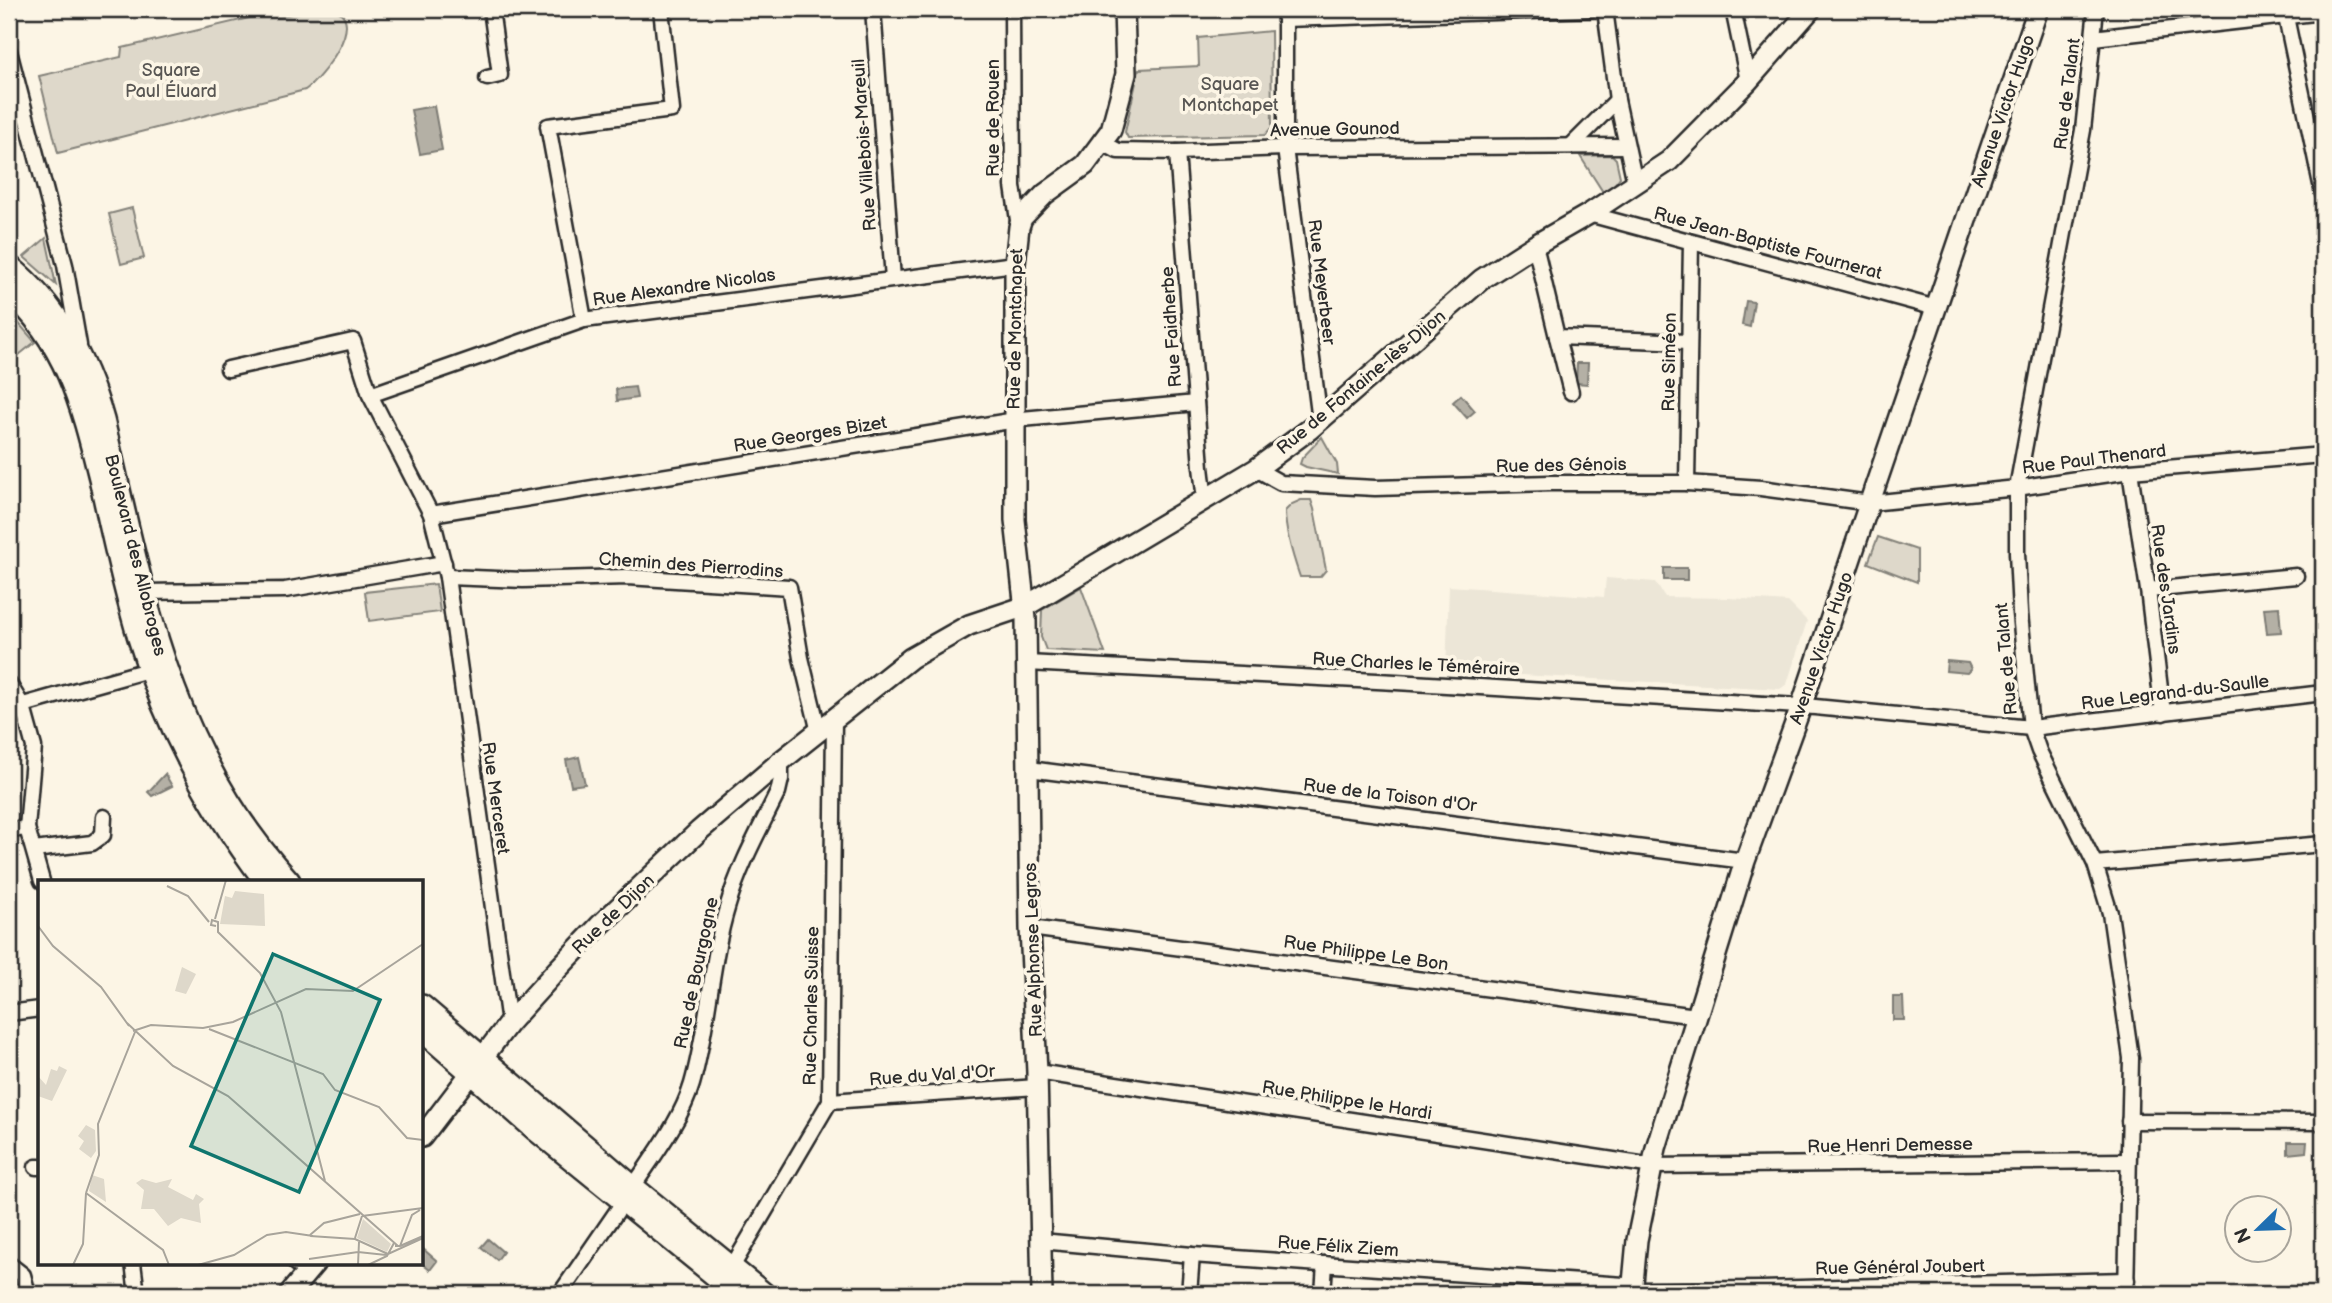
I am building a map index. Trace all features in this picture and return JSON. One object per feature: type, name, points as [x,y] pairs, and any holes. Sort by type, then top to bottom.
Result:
[{"type":"main road","name":"Boulevard des Allobroges","points":[[9,266],[48,304],[81,357],[103,420],[144,592],[167,672],[204,758],[234,810],[288,880]]},
{"type":"main road","name":"Boulevard des Allobroges","points":[[9,291],[45,331],[75,385],[128,600],[148,670],[167,719],[195,775],[236,843],[264,880]]},
{"type":"main road","points":[[424,1008],[477,1067]]},
{"type":"main road","points":[[424,1031],[477,1067],[629,1194],[729,1284],[764,1294]]},
{"type":"street","points":[[487,78],[500,75],[491,9]]},
{"type":"street","points":[[584,320],[548,126],[672,110],[661,9]]},
{"type":"street","name":"Rue Villebois-Mareuil","points":[[873,9],[893,279]]},
{"type":"street","name":"Rue de Rouen","points":[[1012,9],[1013,186],[1018,227]]},
{"type":"street","name":"Rue de Montchapet","points":[[1026,606],[1015,520],[1013,421],[1018,227],[1028,210],[1045,194],[1085,165],[1111,130],[1126,74],[1124,9]]},
{"type":"street","points":[[1285,14],[1591,9]]},
{"type":"street","points":[[1605,9],[1617,100],[1635,183]]},
{"type":"street","points":[[1733,9],[1748,81]]},
{"type":"street","name":"Rue de Fontaine-lès-Dijon","points":[[827,725],[911,658],[969,625],[1026,606],[1256,469],[1320,421],[1482,279],[1590,214],[1669,160],[1748,81],[1811,9]]},
{"type":"street","name":"Avenue Victor Hugo","points":[[1632,1292],[1637,1240],[1653,1166],[1696,1016],[1745,861],[1801,707],[2038,9]]},
{"type":"street","name":"Rue de Talant","points":[[2096,9],[2084,130],[2017,488],[2020,613],[2031,728],[2039,751],[2095,864],[2110,913],[2131,1058],[2126,1287]]},
{"type":"street","points":[[2093,38],[2323,12]]},
{"type":"street","name":"Rue Meyerbeer","points":[[1285,14],[1285,148],[1320,421]]},
{"type":"street","points":[[2287,17],[2323,194]]},
{"type":"street","points":[[9,51],[65,265],[81,357]]},
{"type":"street","points":[[1571,146],[1617,100]]},
{"type":"street","name":"Avenue Gounod","points":[[1103,142],[1118,151],[1177,152],[1285,148],[1626,146]]},
{"type":"street","name":"Rue Faidherbe","points":[[1177,152],[1196,403],[1204,492],[1207,498]]},
{"type":"street","name":"Rue Jean-Baptiste Fournerat","points":[[1590,214],[1936,308]]},
{"type":"street","name":"Rue Siméon","points":[[1687,483],[1691,242]]},
{"type":"street","points":[[1535,245],[1571,392]]},
{"type":"street","name":"Rue Alexandre Nicolas","points":[[370,395],[584,320],[1015,264]]},
{"type":"street","points":[[48,304],[56,299],[62,290],[65,265]]},
{"type":"street","points":[[1557,337],[1688,342]]},
{"type":"street","name":"Rue Merceret","points":[[228,369],[353,341],[370,395],[431,514],[445,570],[509,1023]]},
{"type":"street","name":"Rue Georges Bizet","points":[[431,514],[1013,421],[1196,403]]},
{"type":"street","name":"Rue Paul Thenard","points":[[1870,503],[2017,488],[2130,471],[2323,455]]},
{"type":"street","name":"Rue des Génois","points":[[1256,469],[1281,483],[1375,488],[1550,483],[1687,483],[1761,488],[1870,503]]},
{"type":"street","name":"Rue des Jardins","points":[[2130,471],[2163,713]]},
{"type":"street","points":[[144,592],[285,590],[445,570]]},
{"type":"street","name":"Chemin des Pierrodins","points":[[445,570],[523,580],[627,577],[789,587],[802,658],[827,725]]},
{"type":"street","points":[[2148,590],[2296,576]]},
{"type":"street","name":"Rue Alphonse Legros","points":[[1026,606],[1030,928],[1042,1294]]},
{"type":"street","name":"Rue Charles le Téméraire","points":[[1027,663],[1396,681],[1801,707],[2031,728]]},
{"type":"street","points":[[16,708],[148,670]]},
{"type":"street","points":[[9,684],[16,708],[34,747],[27,828],[42,880]]},
{"type":"street","name":"Rue Legrand-du-Saulle","points":[[2031,728],[2323,693]]},
{"type":"street","name":"Rue de Dijon","points":[[424,1134],[509,1023],[599,926],[699,831],[827,725]]},
{"type":"street","name":"Rue Charles Suisse","points":[[729,1284],[830,1101],[827,725]]},
{"type":"street","name":"Rue de Bourgogne","points":[[560,1294],[629,1194],[674,1122],[691,1087],[728,904],[740,869],[778,792],[781,761]]},
{"type":"street","name":"Rue de la Toison d'Or","points":[[1030,769],[1745,861]]},
{"type":"street","points":[[34,850],[92,843],[103,835],[104,817]]},
{"type":"street","points":[[9,830],[27,828]]},
{"type":"street","points":[[2095,864],[2323,844]]},
{"type":"street","name":"Rue Philippe Le Bon","points":[[1030,928],[1696,1016]]},
{"type":"street","points":[[9,1013],[38,1009]]},
{"type":"street","name":"Rue du Val d'Or","points":[[830,1101],[1037,1079]]},
{"type":"street","name":"Rue Philippe le Hardi","points":[[1037,1079],[1653,1166]]},
{"type":"street","points":[[2129,1121],[2323,1122]]},
{"type":"street","name":"Rue Henri Demesse","points":[[1653,1166],[2127,1161]]},
{"type":"street","name":"Rue Félix Ziem","points":[[1041,1241],[1192,1255],[1625,1285],[1632,1292]]},
{"type":"street","points":[[1189,1294],[1192,1255]]},
{"type":"street","points":[[9,1264],[23,1275],[28,1294]]},
{"type":"street","points":[[133,1264],[137,1294]]},
{"type":"street","points":[[1323,1294],[1325,1264]]},
{"type":"street","points":[[289,1294],[306,1266]]},
{"type":"street","name":"Rue Général Joubert","points":[[1632,1292],[2126,1287]]},
{"type":"shaded area","points":[[434,106],[442,150],[420,154],[411,110]]},
{"type":"shaded area","points":[[1746,301],[1754,302],[1750,327],[1742,325]]},
{"type":"shaded area","points":[[1577,363],[1588,363],[1587,384],[1576,383]]},
{"type":"shaded area","points":[[635,387],[637,398],[617,401],[616,389]]},
{"type":"shaded area","points":[[1461,395],[1475,411],[1467,418],[1453,402]]},
{"type":"shaded area","points":[[1664,568],[1687,568],[1687,580],[1664,580]]},
{"type":"shaded area","points":[[1606,578],[1655,582],[1665,597],[1788,602],[1807,621],[1787,684],[1780,689],[1446,671],[1449,586],[1604,597]]},
{"type":"shaded area","points":[[2279,607],[2281,632],[2267,633],[2264,608]]},
{"type":"shaded area","points":[[1947,661],[1968,663],[1971,669],[1967,673],[1946,671]]},
{"type":"shaded area","points":[[579,757],[585,784],[571,786],[566,760]]},
{"type":"shaded area","points":[[165,774],[172,786],[152,796],[148,792]]},
{"type":"shaded area","points":[[1893,997],[1903,997],[1904,1020],[1893,1020]]},
{"type":"shaded area","points":[[2288,1142],[2307,1142],[2306,1152],[2288,1154]]},
{"type":"shaded area","points":[[488,1239],[503,1252],[497,1260],[481,1247]]},
{"type":"shaded area","points":[[424,1250],[437,1261],[430,1270],[422,1264]]},
{"type":"green space","name":"Square Paul Éluard","points":[[315,9],[332,9],[342,15],[346,24],[344,36],[330,62],[305,90],[58,153],[39,76],[121,57],[122,48],[275,12],[277,17]]},
{"type":"green space","name":"Square Montchapet","points":[[1271,31],[1272,127],[1265,135],[1128,138],[1125,132],[1139,69],[1199,66],[1198,38]]},
{"type":"green space","points":[[1612,155],[1616,159],[1620,177],[1610,190],[1603,192],[1580,156]]},
{"type":"green space","points":[[132,208],[144,258],[121,264],[109,214]]},
{"type":"green space","points":[[46,238],[56,285],[24,257]]},
{"type":"green space","points":[[9,312],[35,342],[9,363]]},
{"type":"green space","points":[[1322,437],[1337,464],[1338,474],[1300,464],[1302,458]]},
{"type":"green space","points":[[1301,500],[1311,500],[1314,509],[1326,570],[1320,577],[1300,577],[1290,544],[1285,511]]},
{"type":"green space","points":[[1878,537],[1917,550],[1917,582],[1868,563]]},
{"type":"green space","points":[[436,584],[440,612],[369,621],[365,592]]},
{"type":"green space","points":[[1081,587],[1105,653],[1046,650],[1041,637],[1042,610]]}]
